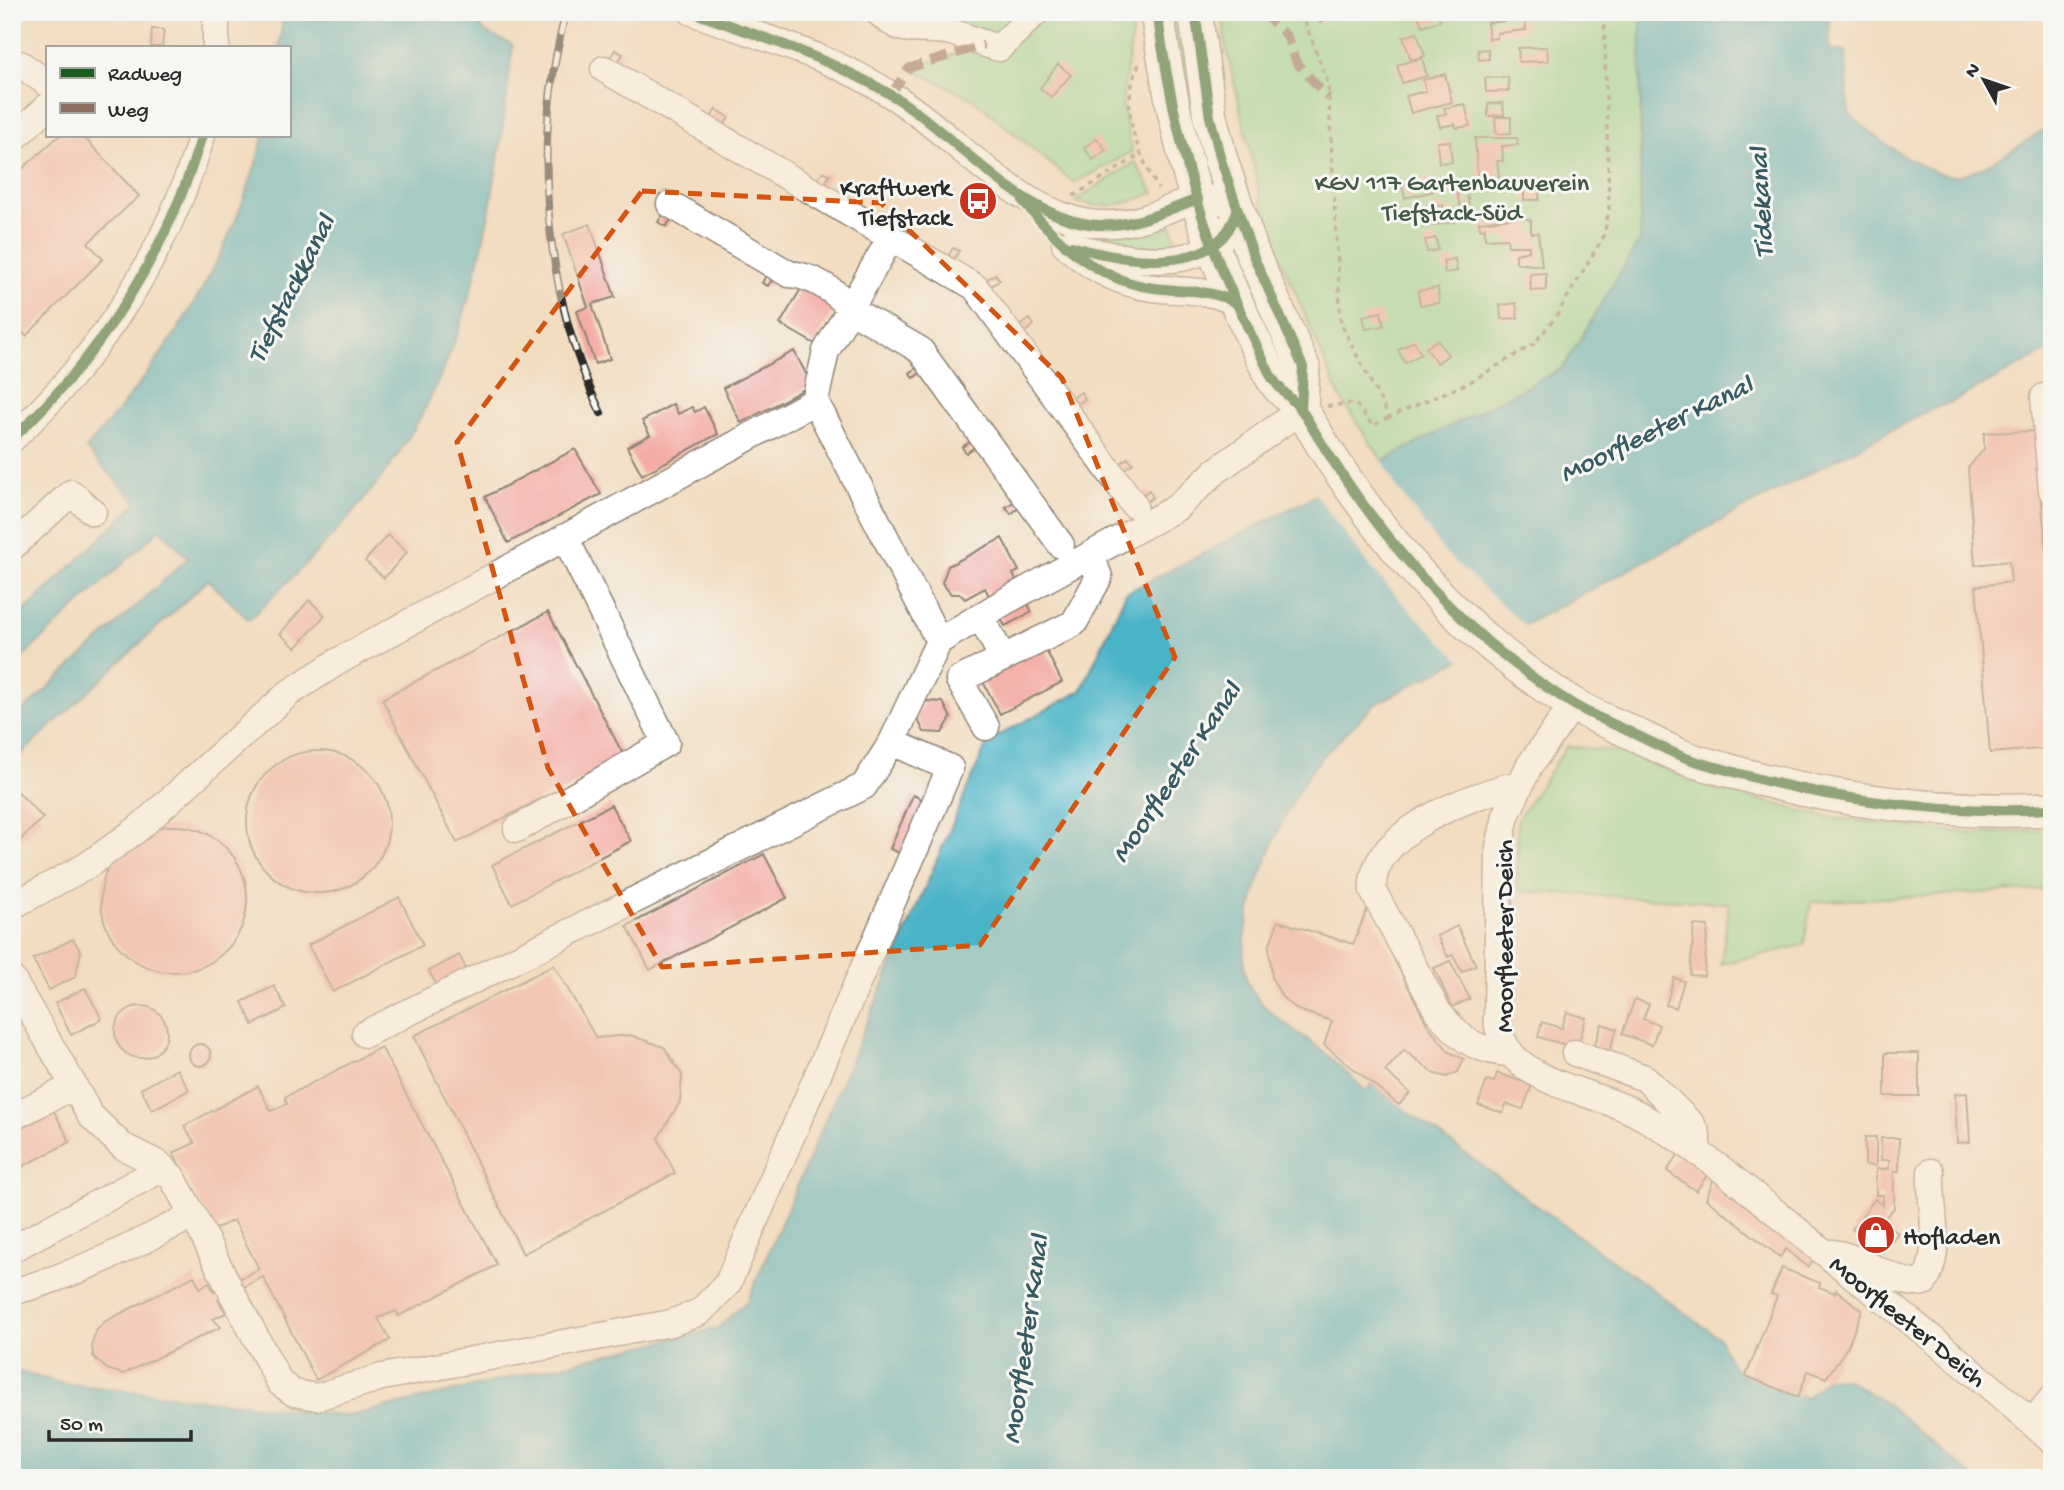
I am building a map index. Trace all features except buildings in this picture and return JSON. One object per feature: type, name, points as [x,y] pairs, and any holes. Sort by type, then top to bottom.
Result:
[{"type":"main road","points":[[1157,12],[1173,104],[1198,199],[1213,246],[1237,304],[1275,385],[1301,410],[1320,443],[1363,505],[1427,584],[1502,653],[1573,705],[1683,757],[1789,788],[1899,806],[2052,809]]},
{"type":"main road","points":[[1195,12],[1210,117],[1237,211],[1256,264],[1303,367],[1301,410]]},
{"type":"street","points":[[216,12],[216,46]]},
{"type":"street","points":[[692,12],[830,62],[884,90],[943,131],[1017,193],[1065,244],[1101,273],[1126,283],[1215,294],[1237,304]]},
{"type":"street","points":[[878,12],[898,27],[922,32],[948,32],[999,48],[1036,12]]},
{"type":"street","points":[[12,71],[20,64],[46,82]]},
{"type":"street","points":[[604,69],[975,287],[1134,505]]},
{"type":"street","points":[[12,140],[46,108]]},
{"type":"street","points":[[12,439],[78,369],[133,294],[163,240],[202,136]]},
{"type":"street","points":[[1017,193],[1049,211],[1078,221],[1111,225],[1149,217],[1198,199],[1217,199],[1237,211],[1228,229],[1213,246],[1190,256],[1155,259],[1103,253],[1065,244]]},
{"type":"street","points":[[670,204],[789,274],[802,274],[843,299],[850,309],[920,350],[1061,545]]},
{"type":"street","points":[[891,239],[826,351],[815,401],[939,641]]},
{"type":"street","points":[[2044,397],[2052,491]]},
{"type":"street","points":[[12,906],[88,865],[139,828],[289,693],[337,662],[815,401]]},
{"type":"street","points":[[365,1034],[864,786],[892,742],[939,641],[980,615],[1176,508],[1216,471],[1301,410]]},
{"type":"street","points":[[12,547],[71,493],[93,512]]},
{"type":"street","points":[[517,829],[666,743],[565,537]]},
{"type":"street","points":[[986,727],[959,680],[1074,623],[1099,577],[1091,555]]},
{"type":"street","points":[[980,615],[1003,658]]},
{"type":"street","name":"Moorfleeter Deich","points":[[1573,705],[1519,784],[1501,837],[1498,871],[1497,1021],[1501,1043],[1507,1053],[1524,1069],[1641,1115],[1697,1152],[1981,1377],[2052,1441]]},
{"type":"street","points":[[12,979],[90,1115],[121,1146],[163,1168],[172,1177],[267,1365],[280,1383],[294,1394],[317,1397],[382,1377],[671,1323],[700,1312],[728,1283],[950,768],[892,742]]},
{"type":"street","points":[[1507,1053],[1481,1051],[1438,1012],[1373,891],[1372,879],[1376,865],[1386,851],[1416,826],[1492,790],[1519,784]]},
{"type":"street","points":[[1575,1053],[1645,1078],[1698,1133],[1697,1152]]},
{"type":"street","points":[[12,1117],[74,1086]]},
{"type":"street","points":[[12,1249],[163,1168]]},
{"type":"street","points":[[1824,1252],[1860,1259],[1908,1282],[1924,1282],[1932,1264],[1935,1240],[1930,1198],[1931,1172]]},
{"type":"street","points":[[12,1292],[60,1279],[98,1264],[193,1215]]},
{"type":"street","points":[[2032,1423],[2052,1398]]},
{"type":"path","points":[[1301,12],[1328,83],[1340,324],[1389,417]]},
{"type":"path","points":[[1355,403],[1373,426],[1470,382],[1534,344],[1555,318],[1604,236],[1609,209],[1604,12]]},
{"type":"path","points":[[1049,211],[1140,155]]},
{"type":"highlighted area","points":[[642,191],[881,203],[1062,378],[1175,657],[980,945],[662,967],[548,768],[457,442]]},
{"type":"green space","points":[[878,12],[1130,12],[1132,36],[1122,102],[1132,152],[1074,183],[973,99],[910,68],[983,45]]},
{"type":"green space","points":[[1170,12],[1184,12],[1210,174],[1202,174]]},
{"type":"green space","name":"KGV 117 Gartenbauverein Tiefstack-Süd","points":[[1223,12],[1641,12],[1640,240],[1563,368],[1383,462],[1340,397],[1268,229],[1225,42]]},
{"type":"green space","points":[[1135,162],[1154,193],[1115,205],[1095,206],[1075,201]]},
{"type":"green space","points":[[1063,225],[1118,232],[1172,226],[1178,250],[1148,249],[1105,242]]},
{"type":"green space","points":[[1567,746],[1619,752],[1718,790],[1827,817],[1977,834],[2052,829],[2052,889],[1811,902],[1804,945],[1721,964],[1729,903],[1517,891],[1518,819]]},
{"type":"water","name":"Tiefstackkanal","points":[[284,12],[472,12],[485,32],[513,45],[492,195],[470,294],[455,341],[412,432],[377,484],[336,532],[249,620],[208,580],[12,763],[12,721],[188,558],[160,529],[12,667],[12,623],[137,503],[86,449],[144,377],[194,303],[216,264],[234,223],[251,180],[264,136],[290,136],[290,46],[279,46]]},
{"type":"water","points":[[1641,12],[1830,12],[1830,51],[1846,51],[1849,113],[1901,154],[1918,164],[1948,175],[1961,175],[1982,167],[2052,125],[2052,349],[1952,402],[1927,411],[1374,705],[1315,766],[1288,811],[1261,875],[1251,909],[1245,940],[1244,968],[1251,989],[1263,1005],[1325,1052],[1366,1091],[1373,1083],[1393,1101],[1719,1338],[1731,1364],[1739,1373],[1807,1398],[1826,1378],[1846,1379],[1887,1404],[1974,1478],[12,1478],[12,1370],[61,1383],[349,1416],[718,1328],[748,1300],[988,741],[1081,691],[1126,593],[1563,368],[1640,240]]},
{"type":"pier","points":[[1382,459],[1396,487],[1446,554],[1526,627],[1464,663],[1401,601],[1365,560],[1315,493]]},
{"type":"railway","points":[[564,20],[554,68],[548,118],[549,220],[567,319],[582,367],[601,413]]},
{"type":"marked path","points":[[860,12],[882,16]]},
{"type":"marked path","points":[[1261,12],[1287,36],[1296,62],[1328,98]]},
{"type":"marked path","points":[[891,94],[909,68],[984,45]]},
{"type":"cycle path","points":[[692,12],[817,58],[865,80],[914,110],[994,176],[1051,212],[1081,223],[1112,225],[1145,219],[1198,199]]},
{"type":"cycle path","points":[[1157,12],[1172,101],[1203,219],[1219,263],[1270,374],[1300,409],[1388,537],[1454,611],[1491,644],[1577,707],[1688,759],[1814,792],[1893,804],[1972,810],[2052,809]]},
{"type":"cycle path","points":[[1195,12],[1210,117],[1221,160],[1253,255],[1303,367],[1301,410]]},
{"type":"cycle path","points":[[12,439],[74,373],[128,299],[170,220],[202,136]]},
{"type":"cycle path","points":[[1023,201],[1065,245],[1081,258],[1115,277],[1154,288],[1217,295],[1237,304]]},
{"type":"cycle path","points":[[1071,246],[1141,259],[1166,260],[1189,256],[1210,247],[1226,233],[1237,211]]},
{"type":"place","name":"Kraftwerk Tiefstack","points":[[978,201]]},
{"type":"place","name":"Hofladen","points":[[1876,1235]]},
{"type":"water label","name":"Tidekanal","points":[[1759,203]]},
{"type":"water label","name":"Moorfleeter Kanal","points":[[1655,427]]},
{"type":"water label","name":"Moorfleeter Kanal","points":[[1174,771]]},
{"type":"water label","name":"Moorfleeter Kanal","points":[[1023,1339]]}]
